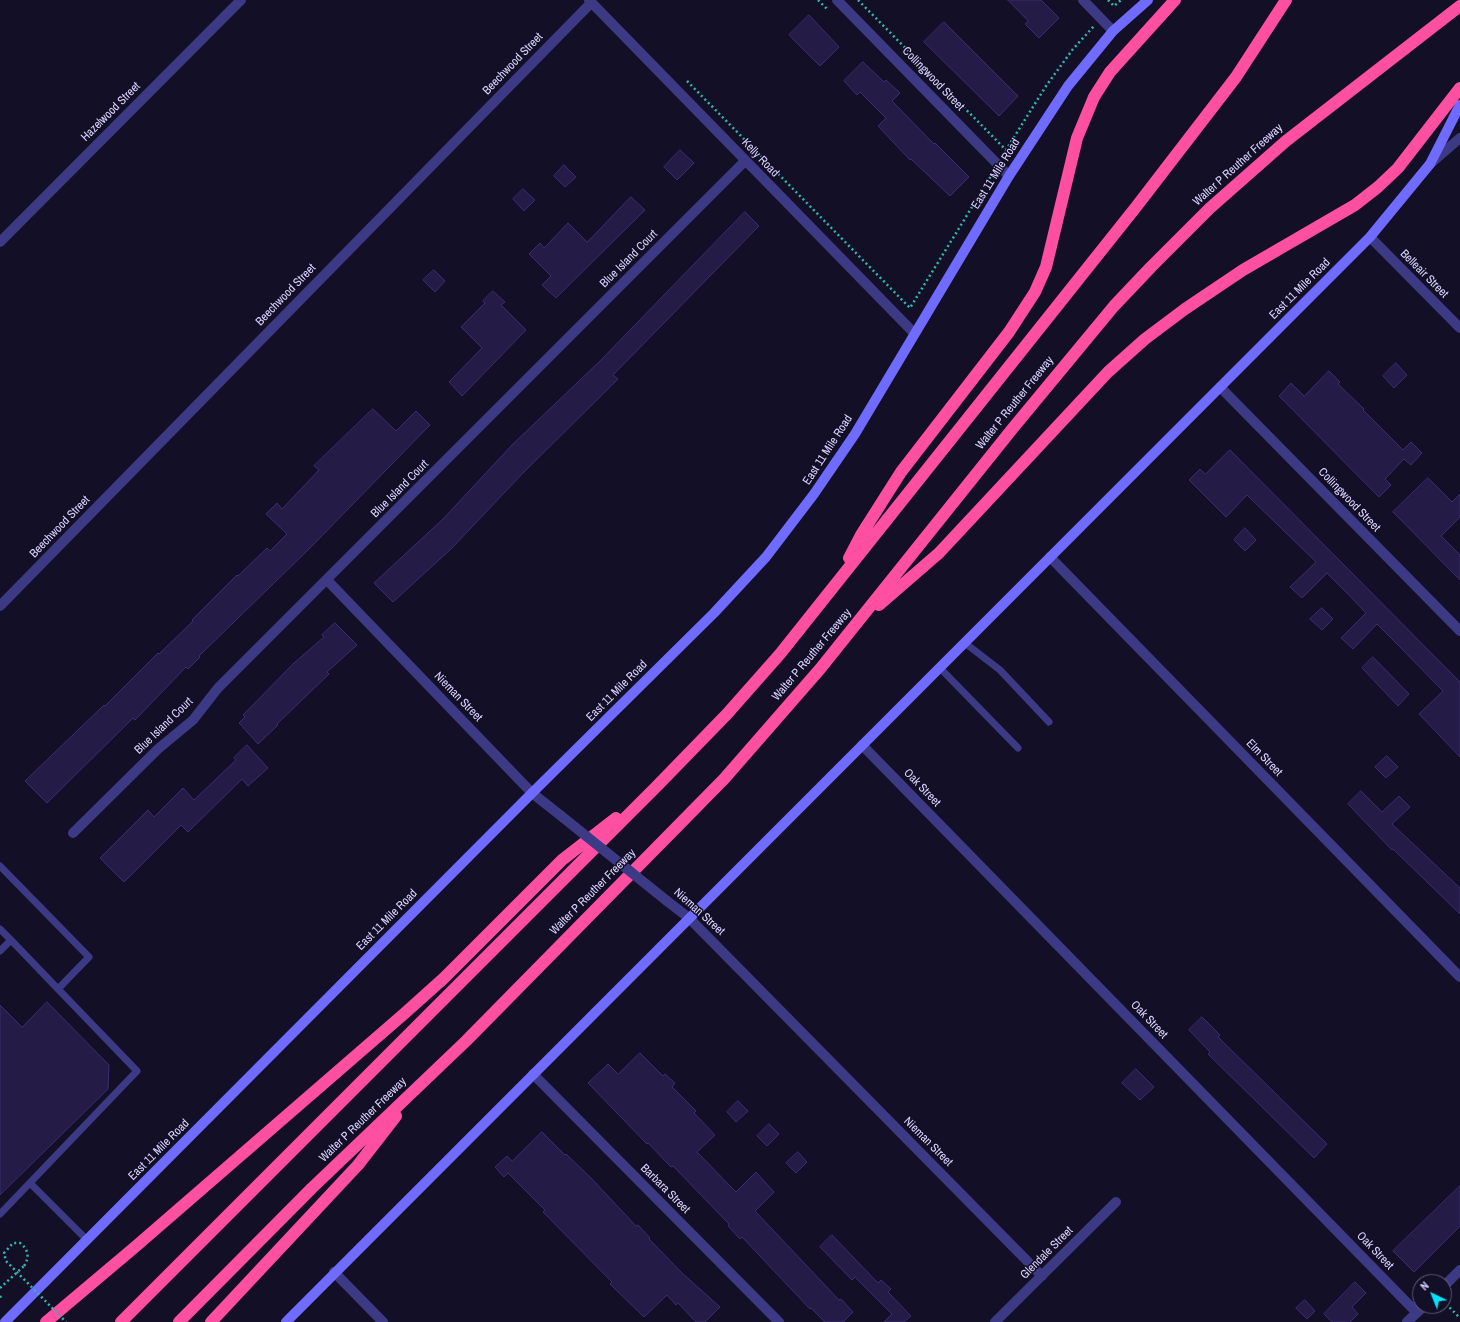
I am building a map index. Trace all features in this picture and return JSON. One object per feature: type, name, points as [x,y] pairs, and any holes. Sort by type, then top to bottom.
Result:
[{"type":"highway","points":[[836,584],[861,535],[901,472],[1009,332],[1035,292],[1046,267],[1077,138],[1094,97],[1110,72],[1176,0]]},
{"type":"highway","points":[[121,1322],[656,787],[727,714],[780,654],[1141,201],[1236,77],[1286,0]]},
{"type":"highway","name":"Walter P Reuther Freeway","points":[[179,1322],[312,1188],[416,1088],[724,779],[858,622],[1017,422],[1114,306],[1151,267],[1210,208],[1286,140],[1460,6]]},
{"type":"highway","points":[[858,622],[939,552],[1108,372],[1145,339],[1185,309],[1243,270],[1355,205],[1378,187],[1398,168],[1460,88]]},
{"type":"highway","points":[[46,1322],[147,1237],[444,978],[562,860],[656,787]]},
{"type":"highway","points":[[211,1322],[358,1165],[416,1088]]},
{"type":"main road","name":"East 11 Mile Road","points":[[5,1322],[532,793],[714,614],[766,557],[814,494],[854,434],[1009,176],[1068,86],[1113,30],[1148,0]]},
{"type":"main road","name":"East 11 Mile Road","points":[[286,1322],[334,1272],[534,1074],[1370,237],[1430,164],[1460,105]]},
{"type":"street","name":"Hazelwood Street","points":[[0,242],[241,0]]},
{"type":"street","name":"Collingwood Street","points":[[838,0],[1009,176]]},
{"type":"street","points":[[1084,0],[1113,30]]},
{"type":"street","name":"Kelly Road","points":[[590,1],[914,333]]},
{"type":"street","name":"Beechwood Street","points":[[0,606],[590,1]]},
{"type":"street","points":[[1430,164],[1460,138]]},
{"type":"street","name":"Blue Island Court","points":[[73,833],[158,748],[193,720],[218,688],[745,161]]},
{"type":"street","name":"Belleair Street","points":[[1370,237],[1460,328]]},
{"type":"street","name":"Collingwood Street","points":[[1220,387],[1460,631]]},
{"type":"street","name":"Elm Street","points":[[1050,557],[1460,977]]},
{"type":"street","name":"Nieman Street","points":[[327,580],[532,793],[689,918],[1042,1276]]},
{"type":"street","name":"Oak Street","points":[[862,745],[1412,1301]]},
{"type":"street","name":"Barbara Street","points":[[534,1074],[778,1322]]},
{"type":"street","name":"Glendale Street","points":[[996,1322],[1116,1202]]},
{"type":"street","points":[[1452,1278],[1460,1270]]},
{"type":"street","points":[[334,1272],[383,1322]]},
{"type":"street","points":[[1407,1322],[1415,1314]]},
{"type":"lane","points":[[965,643],[1000,670],[1049,722]]},
{"type":"lane","points":[[940,668],[1018,748]]},
{"type":"lane","points":[[0,866],[88,957],[58,989]]},
{"type":"lane","points":[[0,929],[137,1071],[0,1214]]},
{"type":"lane","points":[[0,951],[11,940]]},
{"type":"lane","points":[[30,1183],[87,1240]]},
{"type":"path","points":[[858,0],[1006,150],[1046,86],[1073,49],[1094,26]]},
{"type":"path","points":[[1108,0],[1114,6],[1121,0]]},
{"type":"path","points":[[686,80],[910,308],[991,176]]},
{"type":"path","points":[[0,1288],[24,1266],[28,1259],[27,1251],[20,1243],[13,1243],[6,1250],[4,1257],[6,1262],[66,1322]]},
{"type":"path","points":[[1452,1310],[1460,1318]]},
{"type":"building","points":[[1008,0],[1041,0],[1059,18],[1039,38],[1025,24],[1028,21]]},
{"type":"building","points":[[809,15],[839,47],[820,66],[789,35]]},
{"type":"building","points":[[944,22],[1018,96],[999,116],[924,42]]},
{"type":"building","points":[[863,62],[884,82],[886,80],[900,93],[892,101],[969,177],[950,196],[911,159],[910,160],[878,126],[886,118],[860,92],[857,95],[844,81]]},
{"type":"building","points":[[680,150],[694,163],[677,180],[664,167]]},
{"type":"building","points":[[564,165],[576,177],[565,187],[554,176]]},
{"type":"building","points":[[523,189],[535,200],[524,211],[513,199]]},
{"type":"building","points":[[631,197],[645,210],[556,298],[542,285],[551,276],[529,254],[540,243],[544,248],[568,223],[587,242]]},
{"type":"building","points":[[745,212],[759,226],[613,375],[618,379],[522,474],[452,548],[393,602],[374,583],[443,519],[512,445],[600,361]]},
{"type":"building","points":[[434,270],[445,281],[435,292],[423,280]]},
{"type":"building","points":[[493,291],[505,302],[501,305],[526,330],[462,396],[449,382],[482,348],[461,327],[485,303],[483,301]]},
{"type":"building","points":[[1396,363],[1407,375],[1394,388],[1383,376]]},
{"type":"building","points":[[1329,371],[1340,382],[1338,384],[1403,450],[1411,442],[1422,453],[1411,465],[1404,459],[1385,479],[1391,485],[1379,497],[1279,396],[1291,383],[1304,396]]},
{"type":"building","points":[[373,409],[396,431],[416,411],[430,425],[310,548],[199,656],[200,657],[188,669],[186,667],[135,720],[133,718],[47,803],[25,781],[193,621],[192,620],[237,575],[238,576],[267,548],[270,551],[287,534],[266,514],[277,503],[282,509],[319,470],[314,466]]},
{"type":"building","points":[[1230,450],[1460,682],[1460,757],[1419,714],[1443,691],[1398,645],[1377,624],[1353,649],[1341,638],[1366,613],[1347,593],[1327,573],[1302,598],[1290,587],[1316,562],[1247,495],[1226,517],[1189,480],[1200,469],[1205,474]]},
{"type":"building","points":[[1428,478],[1452,502],[1460,494],[1460,517],[1441,536],[1460,555],[1460,580],[1393,512]]},
{"type":"building","points":[[1245,528],[1256,540],[1245,551],[1234,540]]},
{"type":"building","points":[[1322,608],[1333,619],[1322,630],[1310,619]]},
{"type":"building","points":[[335,623],[357,645],[327,672],[329,674],[258,744],[239,723],[245,717],[243,715],[294,663],[324,637],[322,635]]},
{"type":"building","points":[[1373,657],[1409,694],[1398,706],[1362,668]]},
{"type":"building","points":[[247,745],[268,768],[248,786],[242,779],[188,832],[181,825],[124,882],[100,858],[148,810],[154,817],[183,788],[194,800],[236,760],[234,758]]},
{"type":"building","points":[[1387,756],[1398,767],[1386,778],[1375,767]]},
{"type":"building","points":[[1361,791],[1382,812],[1399,796],[1410,807],[1392,824],[1460,888],[1460,914],[1393,849],[1392,850],[1348,804]]},
{"type":"building","points":[[47,1002],[109,1065],[108,1089],[0,1195],[0,1005],[22,1027]]},
{"type":"building","points":[[1202,1017],[1220,1035],[1218,1037],[1327,1144],[1314,1158],[1208,1054],[1210,1052],[1189,1030]]},
{"type":"building","points":[[640,1053],[663,1076],[665,1074],[675,1083],[672,1087],[696,1111],[694,1113],[715,1135],[697,1152],[736,1192],[756,1172],[774,1192],[755,1211],[839,1300],[841,1299],[853,1312],[843,1322],[825,1322],[811,1308],[810,1309],[742,1237],[740,1239],[728,1226],[729,1224],[673,1166],[671,1167],[648,1143],[647,1144],[588,1083],[608,1064],[618,1074]]},
{"type":"building","points":[[1136,1069],[1154,1087],[1140,1100],[1122,1083]]},
{"type":"building","points":[[738,1101],[748,1111],[736,1122],[727,1112]]},
{"type":"building","points":[[769,1124],[779,1134],[767,1146],[757,1136]]},
{"type":"building","points":[[542,1132],[591,1178],[636,1226],[638,1225],[650,1238],[649,1239],[682,1273],[720,1307],[705,1322],[696,1322],[678,1303],[676,1305],[667,1295],[644,1317],[610,1284],[612,1282],[543,1212],[545,1210],[508,1173],[504,1177],[495,1167],[507,1156],[512,1161]]},
{"type":"building","points":[[798,1152],[807,1162],[796,1173],[786,1163]]},
{"type":"building","points":[[1460,1186],[1460,1226],[1414,1272],[1393,1251]]},
{"type":"building","points":[[832,1235],[878,1283],[881,1280],[891,1289],[888,1292],[911,1316],[904,1322],[884,1322],[892,1314],[855,1277],[852,1280],[820,1247]]},
{"type":"building","points":[[1355,1282],[1366,1293],[1352,1307],[1358,1314],[1350,1322],[1332,1322],[1324,1314]]},
{"type":"building","points":[[1305,1300],[1315,1311],[1307,1319],[1296,1308]]}]
